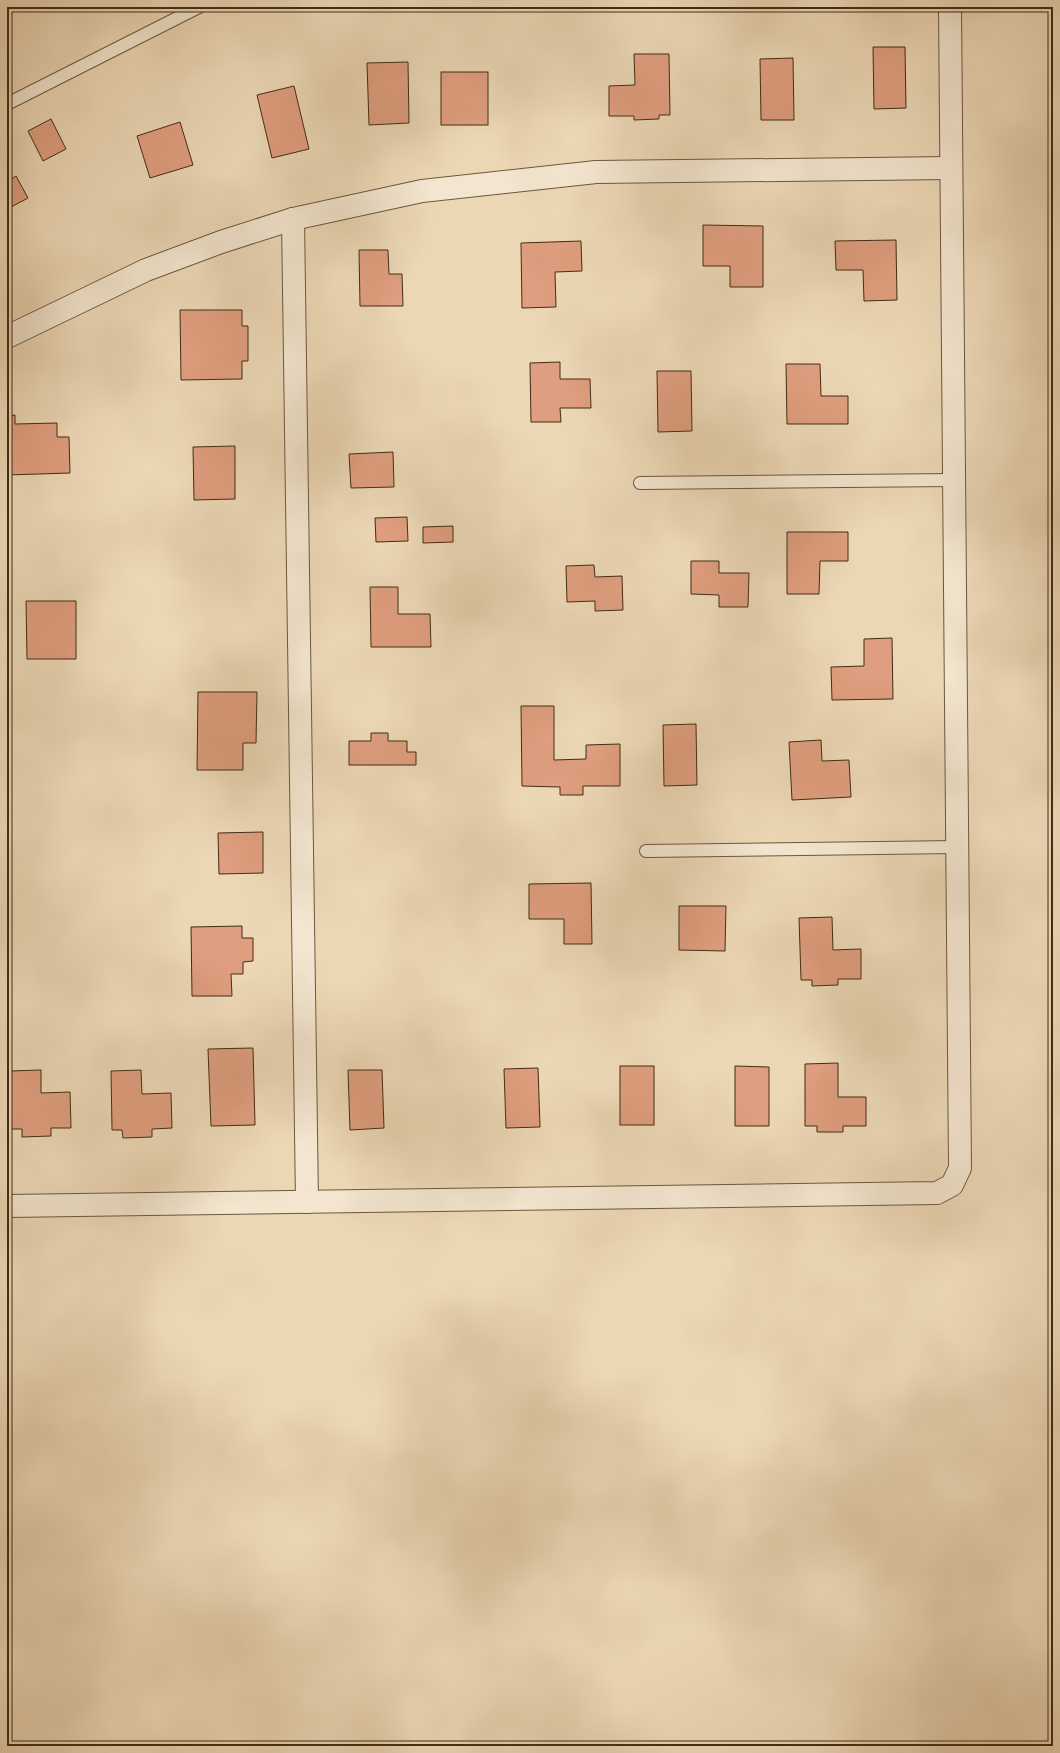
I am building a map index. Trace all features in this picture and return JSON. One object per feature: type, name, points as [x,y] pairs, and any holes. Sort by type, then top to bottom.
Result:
[{"type":"street","points":[[7,1206],[937,1193],[952,1186],[960,1168],[950,7]]},
{"type":"street","points":[[7,337],[146,270],[221,242],[293,219],[422,191],[596,172],[951,168]]},
{"type":"street","points":[[293,219],[307,1202]]},
{"type":"lane","points":[[7,104],[199,7]]},
{"type":"lane","points":[[640,483],[954,480]]},
{"type":"lane","points":[[646,851],[957,847]]},
{"type":"building","points":[[873,47],[905,47],[906,108],[874,109]]},
{"type":"building","points":[[634,54],[669,54],[670,115],[659,115],[659,119],[634,120],[634,116],[609,116],[609,86],[635,85]]},
{"type":"building","points":[[793,58],[794,120],[761,120],[760,59]]},
{"type":"building","points":[[408,62],[409,123],[369,125],[367,63]]},
{"type":"building","points":[[441,72],[488,72],[488,125],[441,125]]},
{"type":"building","points":[[294,86],[309,149],[272,158],[257,95]]},
{"type":"building","points":[[51,119],[66,149],[43,161],[28,131]]},
{"type":"building","points":[[180,122],[193,165],[150,178],[137,136]]},
{"type":"building","points":[[16,176],[28,198],[11,207],[7,200],[7,182]]},
{"type":"building","points":[[703,225],[763,226],[763,287],[730,287],[730,266],[703,266]]},
{"type":"building","points":[[896,240],[897,300],[864,301],[863,270],[836,270],[835,241]]},
{"type":"building","points":[[581,241],[582,271],[555,272],[556,307],[522,308],[521,243]]},
{"type":"building","points":[[359,250],[388,250],[389,274],[402,274],[403,306],[360,306]]},
{"type":"building","points":[[180,310],[242,310],[242,326],[248,326],[248,361],[242,361],[242,379],[181,380]]},
{"type":"building","points":[[560,362],[560,379],[590,379],[591,408],[560,408],[561,422],[531,422],[530,363]]},
{"type":"building","points":[[786,364],[820,364],[821,396],[848,396],[848,424],[787,424]]},
{"type":"building","points":[[657,371],[691,371],[692,431],[658,432]]},
{"type":"building","points":[[15,415],[15,424],[57,423],[57,437],[69,437],[70,473],[7,475],[7,416]]},
{"type":"building","points":[[235,446],[235,499],[194,500],[193,447]]},
{"type":"building","points":[[393,452],[394,487],[351,488],[349,454]]},
{"type":"building","points":[[407,517],[408,541],[376,542],[375,518]]},
{"type":"building","points":[[453,526],[453,542],[423,543],[423,527]]},
{"type":"building","points":[[787,532],[848,532],[848,561],[820,561],[819,594],[787,594]]},
{"type":"building","points":[[691,561],[719,561],[719,573],[749,573],[748,607],[719,607],[719,595],[691,594]]},
{"type":"building","points":[[594,565],[595,577],[622,576],[623,610],[595,611],[595,601],[567,602],[566,566]]},
{"type":"building","points":[[370,587],[398,587],[398,614],[430,614],[431,647],[371,647]]},
{"type":"building","points":[[26,601],[76,601],[76,659],[27,659]]},
{"type":"building","points":[[892,638],[893,699],[832,700],[831,667],[864,666],[864,639]]},
{"type":"building","points":[[198,692],[257,692],[256,743],[243,743],[243,770],[197,770]]},
{"type":"building","points":[[521,706],[554,706],[554,760],[586,759],[586,745],[620,744],[620,786],[583,786],[583,795],[560,795],[560,787],[522,786]]},
{"type":"building","points":[[696,724],[697,785],[664,786],[663,725]]},
{"type":"building","points":[[371,733],[388,733],[388,741],[407,741],[407,752],[416,752],[416,765],[349,765],[349,741],[371,741]]},
{"type":"building","points":[[821,740],[822,761],[849,760],[851,797],[792,800],[789,742]]},
{"type":"building","points":[[263,832],[263,873],[219,874],[218,833]]},
{"type":"building","points":[[591,883],[592,944],[564,944],[564,919],[529,919],[529,884]]},
{"type":"building","points":[[679,906],[726,906],[725,951],[679,950]]},
{"type":"building","points":[[832,917],[833,950],[861,949],[861,979],[838,979],[838,985],[812,986],[812,980],[801,980],[799,918]]},
{"type":"building","points":[[242,926],[242,938],[253,938],[253,961],[243,962],[243,974],[231,974],[232,996],[192,996],[191,927]]},
{"type":"building","points":[[253,1048],[255,1125],[211,1126],[208,1049]]},
{"type":"building","points":[[838,1063],[838,1097],[866,1097],[866,1126],[843,1126],[843,1132],[817,1132],[817,1126],[805,1126],[805,1064]]},
{"type":"building","points":[[620,1066],[654,1066],[654,1125],[620,1125]]},
{"type":"building","points":[[735,1066],[769,1067],[769,1126],[735,1126]]},
{"type":"building","points":[[538,1068],[540,1127],[506,1128],[504,1069]]},
{"type":"building","points":[[41,1070],[41,1093],[70,1092],[71,1128],[51,1128],[51,1136],[22,1137],[22,1129],[11,1129],[10,1071]]},
{"type":"building","points":[[141,1070],[142,1094],[171,1093],[172,1128],[152,1129],[152,1137],[123,1138],[122,1130],[112,1130],[111,1071]]},
{"type":"building","points":[[348,1070],[382,1070],[384,1128],[350,1130]]}]
